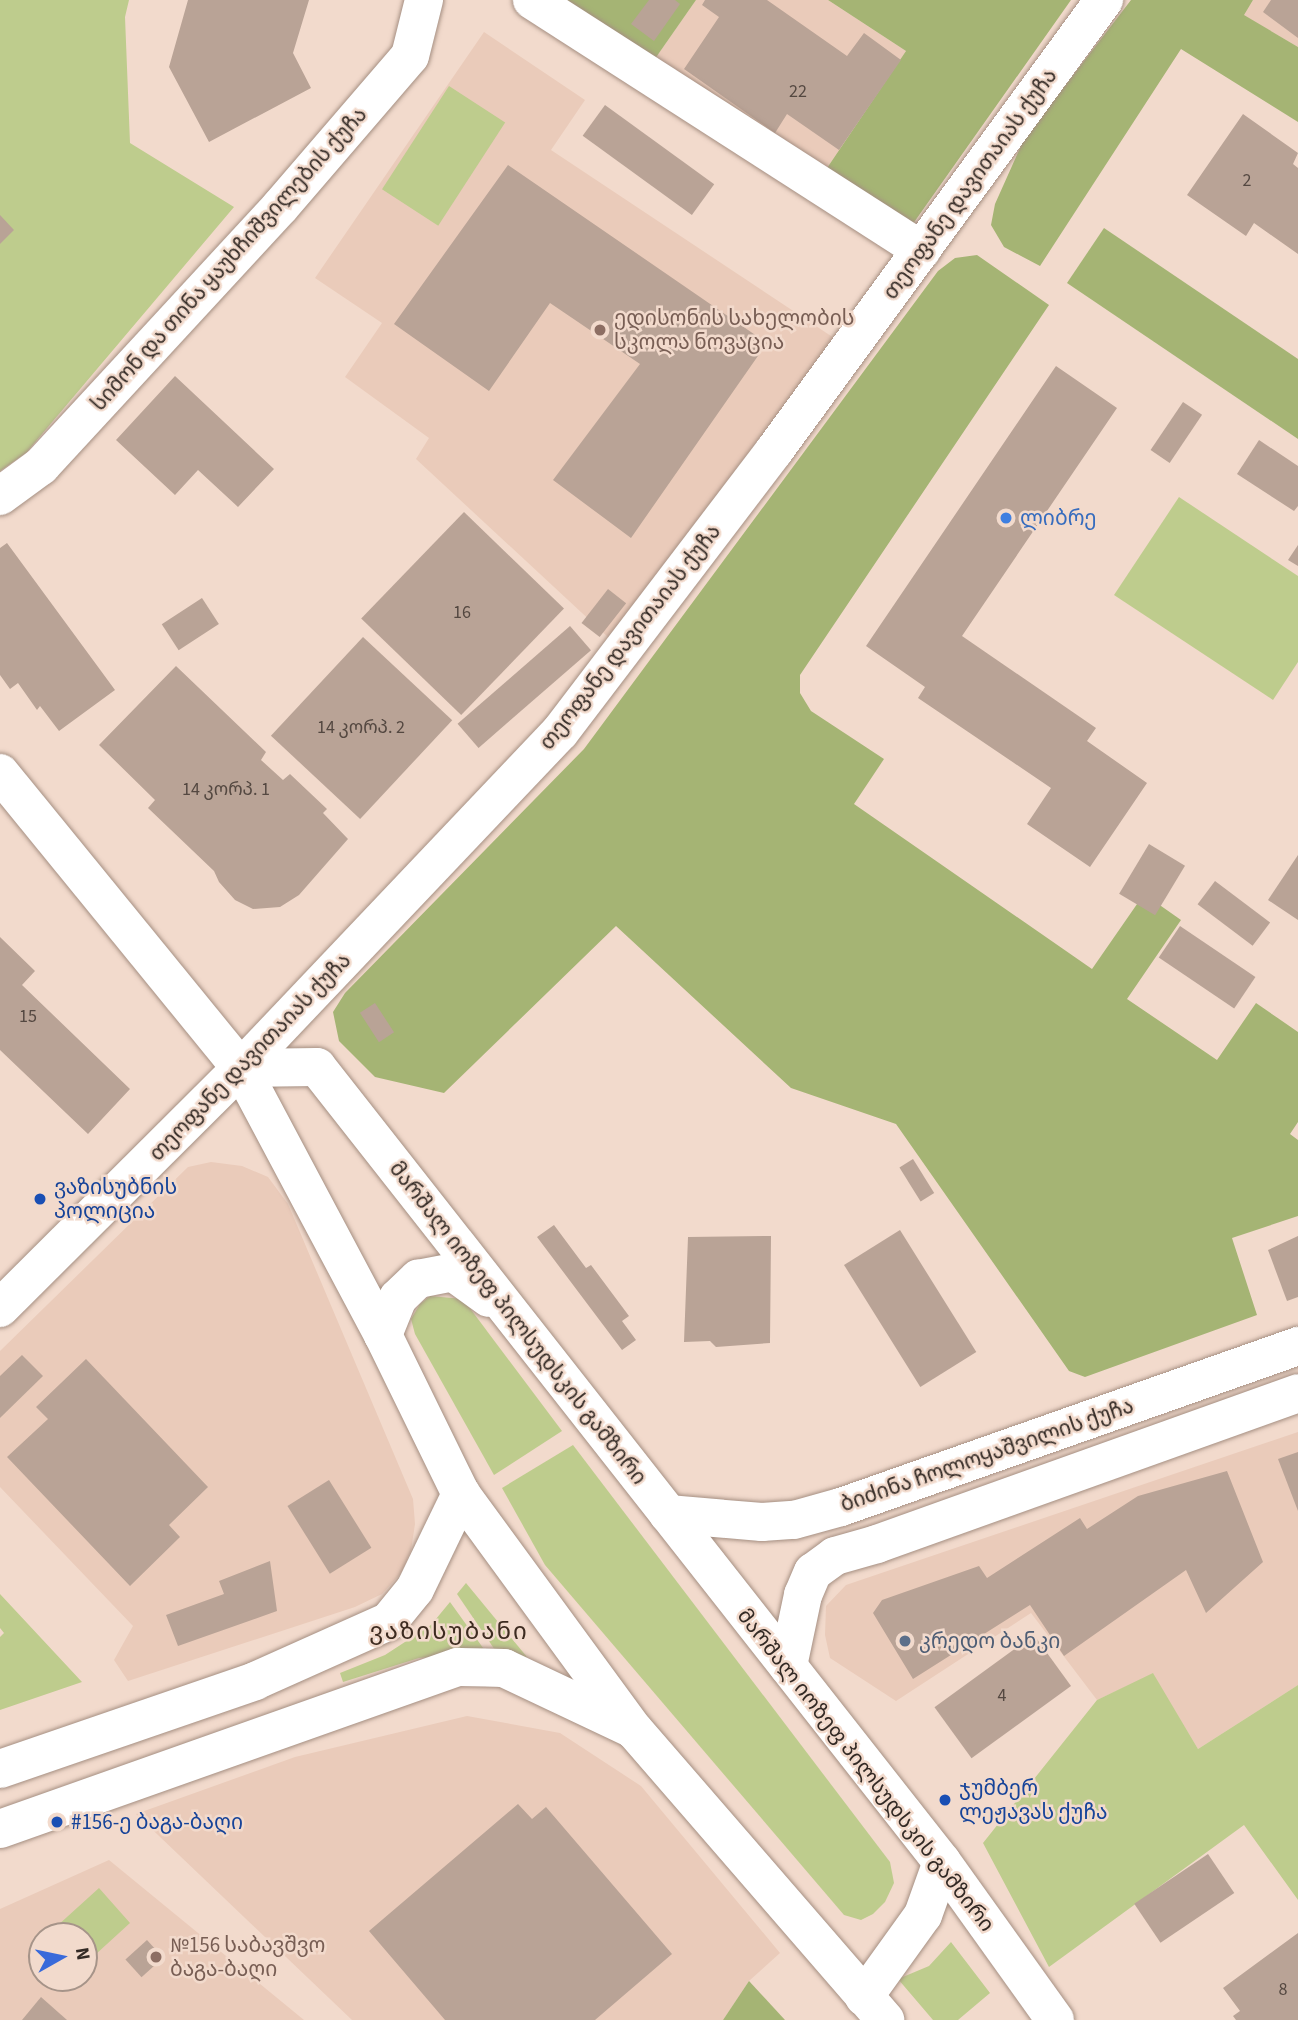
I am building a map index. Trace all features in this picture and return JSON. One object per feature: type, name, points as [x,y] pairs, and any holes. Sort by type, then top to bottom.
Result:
[{"type":"main road","name":"სიმონ და თინა ყაუხჩიშვილების ქუჩა","points":[[0,496],[41,466],[280,207],[402,66],[410,56],[424,0]]},
{"type":"main road","points":[[532,0],[922,250]]},
{"type":"main road","name":"თეოფანე დავითაიას ქუჩა","points":[[0,1307],[241,1069],[560,733],[766,462],[1104,0]]},
{"type":"main road","points":[[0,773],[241,1069],[383,1335],[461,1494],[634,1730],[868,2012],[923,1914],[942,1862]]},
{"type":"main road","name":"მარშალ იოზეფ პილსუდსკის გამზირი","points":[[241,1069],[317,1067],[942,1862],[1055,2020]]},
{"type":"main road","points":[[383,1335],[398,1298],[418,1279],[453,1272],[511,1314]]},
{"type":"main road","name":"ბიძინა ჩოლოყაშვილის ქუჩა","points":[[668,1514],[762,1521],[793,1520],[854,1503],[1298,1346]]},
{"type":"main road","points":[[788,1666],[803,1595],[813,1572],[835,1556],[877,1544],[1298,1393]]},
{"type":"main road","points":[[0,1769],[255,1681],[389,1621],[415,1589],[461,1494]]},
{"type":"main road","points":[[0,1829],[458,1667],[504,1668],[634,1730]]},
{"type":"shaded area","points":[[696,0],[828,0],[906,51],[823,174],[650,66]]},
{"type":"shaded area","points":[[1253,0],[1298,0],[1298,47],[1243,15]]},
{"type":"shaded area","name":"ედისონის სახელობის სკოლა ნოვაცია","points":[[484,32],[585,100],[551,150],[834,338],[610,639],[416,459],[429,438],[345,377],[382,323],[315,278]]},
{"type":"shaded area","points":[[211,1162],[242,1166],[268,1177],[288,1204],[413,1499],[415,1524],[411,1550],[402,1572],[382,1594],[355,1607],[128,1681],[114,1660],[133,1626],[0,1487],[0,1351],[188,1167]]},
{"type":"shaded area","points":[[1298,1432],[1298,1685],[1198,1749],[1153,1674],[1097,1700],[1031,1613],[896,1701],[830,1658],[825,1635],[826,1606],[846,1585]]},
{"type":"shaded area","points":[[467,1716],[560,1733],[641,1786],[780,1953],[749,1981],[723,2020],[352,2020],[136,1814],[295,1757]]},
{"type":"shaded area","name":"№156 საბავშვო ბაგა-ბაღი","points":[[109,1860],[304,2020],[0,2020],[0,1909]]},
{"type":"green space","points":[[0,0],[129,0],[125,17],[130,143],[234,207],[26,453],[0,471]]},
{"type":"green space","points":[[544,0],[696,0],[650,66]]},
{"type":"green space","points":[[828,0],[1071,0],[910,228],[823,174],[906,51]]},
{"type":"green space","points":[[1131,0],[1253,0],[1244,15],[1298,47],[1298,122],[1181,49],[1040,266],[1004,247],[991,225],[995,204],[1024,139]]},
{"type":"green space","points":[[449,86],[505,122],[438,226],[382,189]]},
{"type":"green space","points":[[1104,228],[1298,359],[1298,439],[1067,283]]},
{"type":"green space","points":[[977,255],[1049,305],[800,675],[800,693],[811,711],[884,759],[854,804],[1092,969],[1144,894],[1181,920],[1127,999],[1217,1060],[1256,1003],[1298,1032],[1298,1122],[1290,1134],[1298,1140],[1298,1216],[1232,1238],[1257,1315],[1085,1377],[1069,1371],[896,1124],[791,1088],[616,926],[444,1093],[375,1077],[339,1041],[333,1012],[345,993],[584,749],[938,271],[955,258]]},
{"type":"green space","points":[[1179,497],[1298,576],[1298,662],[1273,700],[1114,595]]},
{"type":"green space","points":[[430,1296],[463,1299],[562,1431],[494,1475],[415,1334],[411,1319],[420,1304]]},
{"type":"green space","points":[[573,1445],[890,1862],[894,1883],[885,1902],[873,1914],[861,1920],[844,1915],[545,1565],[502,1488]]},
{"type":"green space","points":[[466,1583],[527,1657],[497,1653],[457,1594]]},
{"type":"green space","points":[[0,1594],[82,1682],[0,1710],[0,1637],[4,1633],[0,1628]]},
{"type":"green space","points":[[450,1602],[486,1652],[419,1658],[343,1682],[340,1673],[385,1655],[431,1625]]},
{"type":"green space","points":[[1153,1673],[1198,1749],[1298,1685],[1298,1900],[1244,1825],[1049,1967],[983,1843],[1097,1700]]},
{"type":"green space","points":[[99,1888],[130,1923],[98,1952],[98,1922],[61,1922]]},
{"type":"green space","points":[[951,1942],[990,1993],[958,2020],[933,2020],[898,1979],[929,1966]]},
{"type":"green space","points":[[749,1981],[785,2020],[723,2020]]},
{"type":"building","points":[[188,0],[309,0],[293,53],[311,88],[209,142],[169,67]]},
{"type":"building","points":[[649,0],[675,0],[680,4],[654,41],[631,24]]},
{"type":"building","points":[[705,0],[767,0],[847,56],[864,33],[901,60],[839,150],[787,114],[775,133],[684,69],[719,17],[702,5]]},
{"type":"building","points":[[1271,0],[1298,0],[1298,38],[1263,12]]},
{"type":"building","points":[[605,105],[714,184],[692,215],[583,136]]},
{"type":"building","points":[[1243,114],[1298,153],[1293,164],[1298,168],[1298,254],[1254,223],[1246,236],[1187,195]]},
{"type":"building","points":[[508,165],[767,343],[631,538],[553,480],[640,364],[550,303],[489,391],[394,324]]},
{"type":"building","points":[[0,215],[14,230],[0,244]]},
{"type":"building","points":[[1056,366],[1117,408],[962,636],[1096,728],[1087,741],[1147,783],[1090,867],[1027,824],[1051,788],[918,698],[925,687],[866,646]]},
{"type":"building","points":[[175,376],[274,469],[238,507],[198,470],[175,495],[116,440]]},
{"type":"building","points":[[1183,402],[1202,415],[1170,463],[1151,450]]},
{"type":"building","points":[[1259,440],[1298,466],[1298,506],[1294,511],[1237,474]]},
{"type":"building","points":[[464,512],[564,609],[461,715],[361,618]]},
{"type":"building","points":[[7,543],[115,690],[59,731],[40,706],[37,710],[18,683],[10,689],[0,675],[0,548]]},
{"type":"building","points":[[1298,545],[1298,566],[1288,560]]},
{"type":"building","points":[[608,589],[626,603],[600,637],[582,623]]},
{"type":"building","points":[[202,598],[219,624],[179,650],[162,624]]},
{"type":"building","points":[[570,626],[591,650],[479,748],[458,724]]},
{"type":"building","points":[[363,637],[452,720],[360,819],[271,736]]},
{"type":"building","points":[[176,666],[266,752],[261,760],[283,780],[290,774],[327,809],[323,813],[348,839],[299,895],[280,907],[253,909],[235,900],[219,882],[214,871],[148,808],[155,800],[99,745]]},
{"type":"building","points":[[1149,844],[1185,866],[1155,915],[1119,894]]},
{"type":"building","points":[[1298,855],[1298,920],[1268,900]]},
{"type":"building","points":[[1215,881],[1270,923],[1253,946],[1198,904]]},
{"type":"building","points":[[1180,926],[1255,977],[1234,1008],[1159,958]]},
{"type":"building","points":[[0,937],[35,971],[22,985],[130,1089],[88,1134],[0,1050]]},
{"type":"building","points":[[375,1003],[394,1032],[379,1042],[360,1013]]},
{"type":"building","points":[[913,1159],[934,1193],[921,1201],[899,1167]]},
{"type":"building","points":[[554,1225],[586,1268],[591,1265],[629,1316],[622,1321],[636,1340],[622,1350],[537,1237]]},
{"type":"building","points":[[900,1230],[976,1352],[920,1387],[844,1265]]},
{"type":"building","points":[[771,1236],[770,1343],[716,1347],[710,1341],[684,1342],[688,1237]]},
{"type":"building","points":[[1298,1236],[1298,1297],[1287,1301],[1268,1250]]},
{"type":"building","points":[[22,1355],[43,1376],[0,1418],[0,1376]]},
{"type":"building","points":[[86,1359],[208,1487],[169,1525],[180,1537],[130,1586],[7,1457],[48,1419],[36,1407]]},
{"type":"building","points":[[1298,1452],[1298,1511],[1278,1459]]},
{"type":"building","points":[[1227,1471],[1263,1562],[1206,1613],[1186,1570],[1064,1656],[1030,1605],[913,1679],[873,1613],[882,1600],[979,1566],[987,1578],[1080,1518],[1087,1529],[1138,1496]]},
{"type":"building","points":[[329,1480],[371,1548],[330,1574],[287,1506]]},
{"type":"building","points":[[270,1561],[277,1611],[178,1646],[166,1615],[224,1594],[219,1581]]},
{"type":"building","points":[[1034,1635],[1071,1686],[972,1758],[934,1707]]},
{"type":"building","points":[[518,1804],[532,1819],[546,1807],[672,1954],[595,2020],[445,2020],[369,1931]]},
{"type":"building","points":[[1208,1854],[1234,1893],[1160,1943],[1134,1904]]},
{"type":"building","points":[[1298,1933],[1298,2020],[1236,2020],[1233,2016],[1240,2011],[1223,1988]]},
{"type":"building","points":[[147,1940],[163,1958],[142,1977],[125,1959]]},
{"type":"building","points":[[41,1997],[67,2020],[22,2020]]},
{"type":"place","name":"ედისონის სახელობის სკოლა ნოვაცია","points":[[600,330]]},
{"type":"place","name":"ლიბრე","points":[[1006,518]]},
{"type":"place","name":"ვაზისუბნის პოლიცია","points":[[40,1199]]},
{"type":"place","name":"კრედო ბანკი","points":[[905,1641]]},
{"type":"place","name":"ჯუმბერ ლეჟავას ქუჩა","points":[[945,1800]]},
{"type":"place","name":"#156-ე ბაგა-ბაღი","points":[[57,1822]]},
{"type":"place","name":"№156 საბავშვო ბაგა-ბაღი","points":[[156,1957]]},
{"type":"district","name":"ვაზისუბანი","points":[[449,1632]]}]
